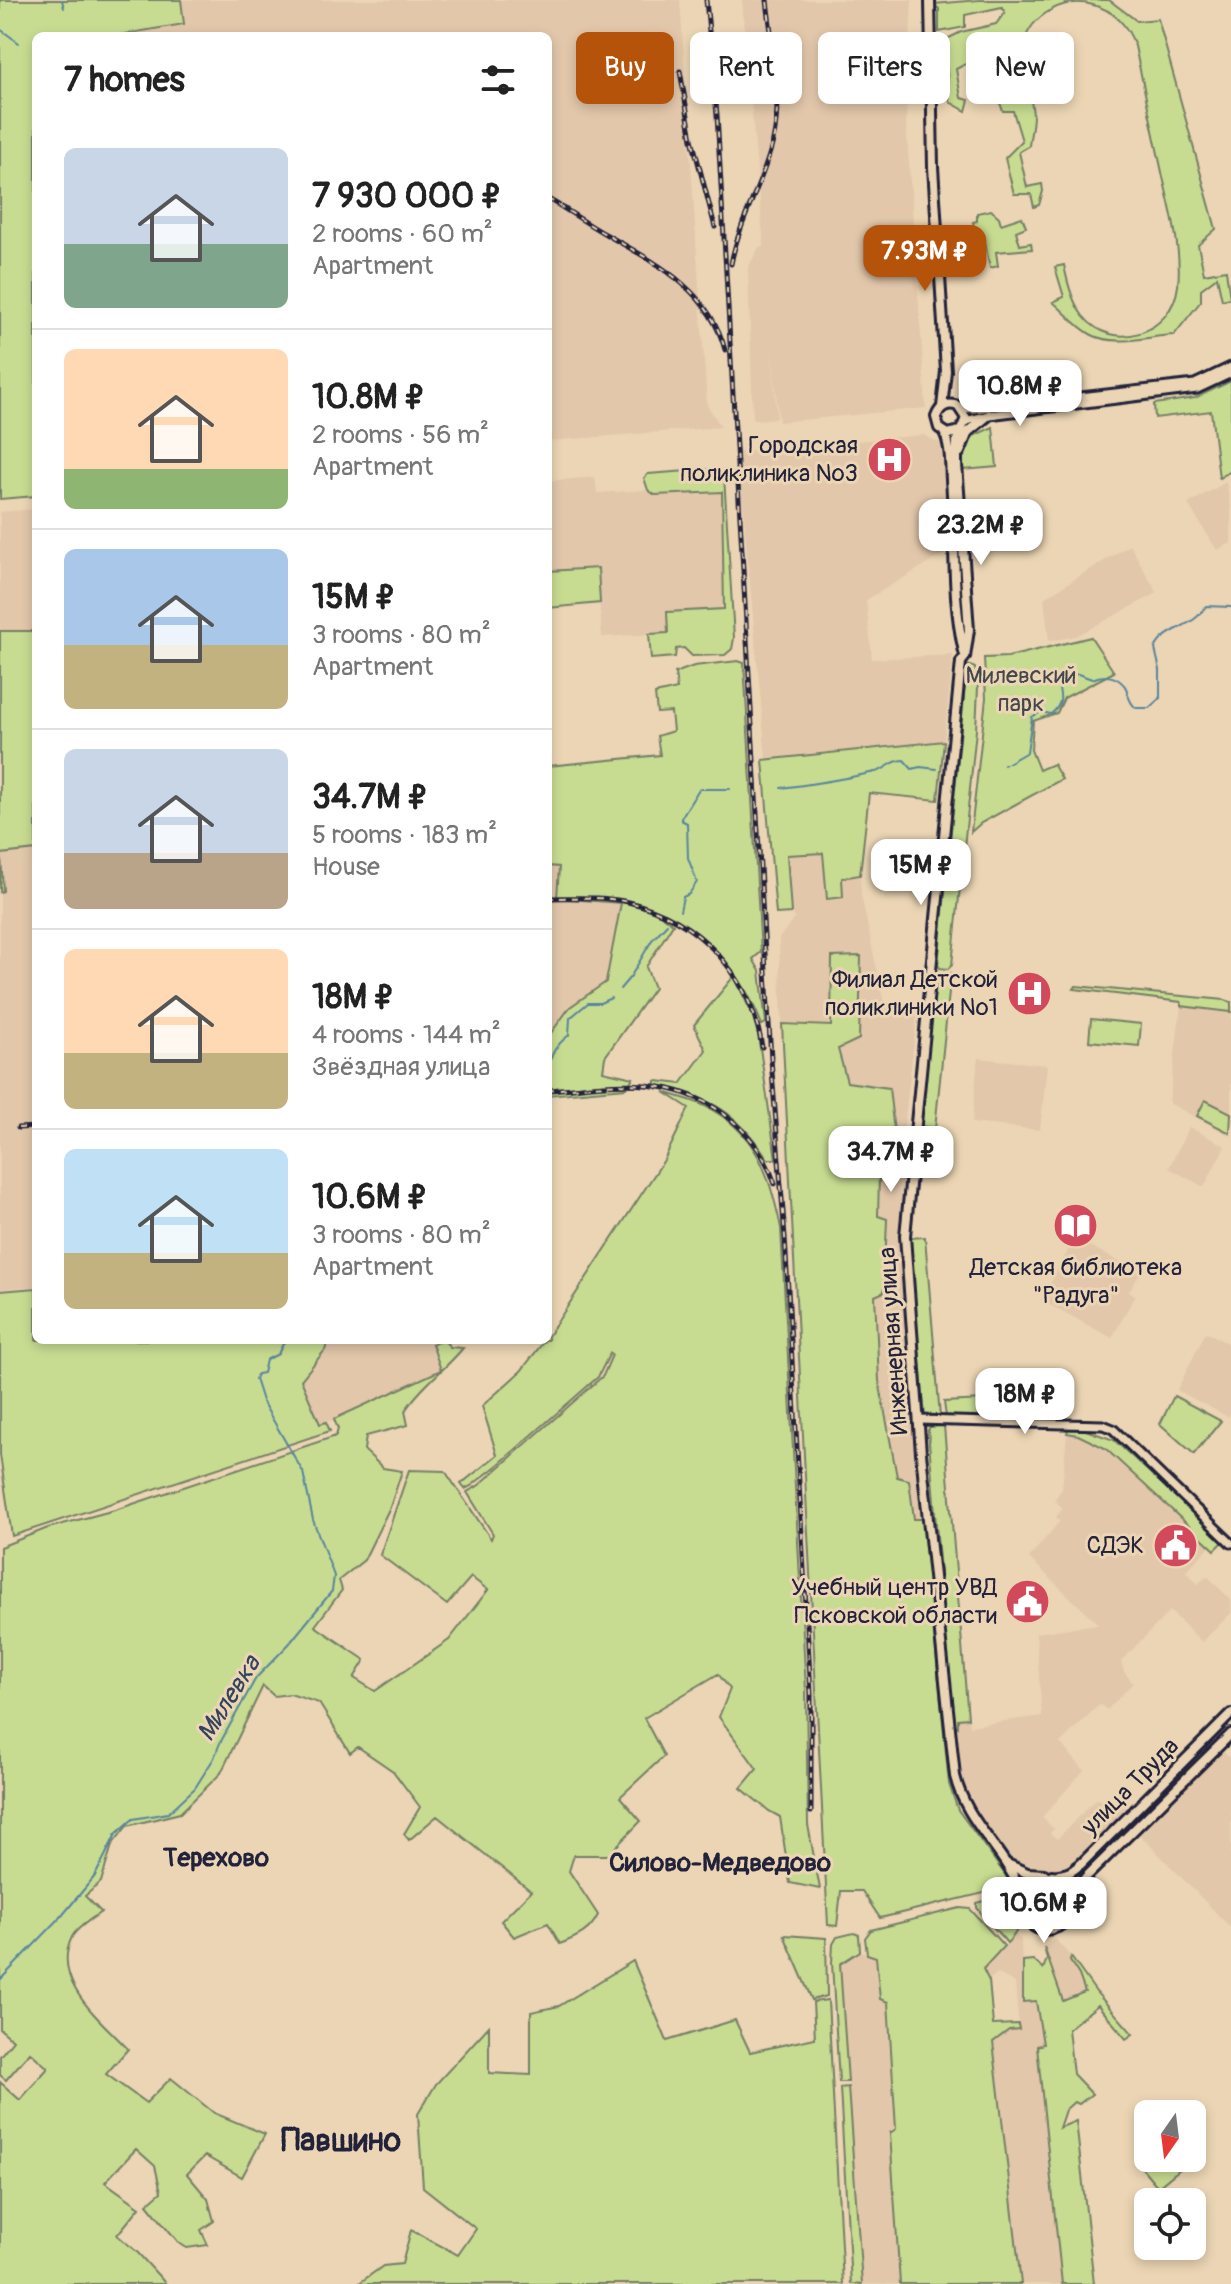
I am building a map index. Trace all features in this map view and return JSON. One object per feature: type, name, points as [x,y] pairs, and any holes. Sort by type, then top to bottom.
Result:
[{"type":"main road","name":"Инженерная улица","points":[[930,0],[933,167],[946,371],[942,407],[936,419],[947,439],[958,627],[965,657]]},
{"type":"main road","name":"Инженерная улица","points":[[946,371],[952,395],[966,421],[960,431],[957,464],[969,630],[965,657],[961,662],[906,1213],[908,1301],[955,1776],[966,1809],[1007,1864],[1022,1897],[1022,1909],[1029,1920],[1038,1927],[1051,1929],[1063,1925],[1072,1916],[1076,1905],[1074,1893]]},
{"type":"main road","points":[[942,407],[949,404],[959,407]]},
{"type":"main road","points":[[957,464],[968,432],[989,415]]},
{"type":"main road","points":[[944,432],[951,434],[960,431]]},
{"type":"main road","points":[[958,627],[969,630]]},
{"type":"main road","name":"улица Труда","points":[[1049,1875],[1069,1873],[1081,1864],[1231,1714]]},
{"type":"main road","name":"улица Труда","points":[[1074,1893],[1096,1867],[1231,1734]]},
{"type":"main road","points":[[1007,1864],[1027,1873],[1066,1880],[1074,1893]]},
{"type":"main road","points":[[1022,1897],[1031,1882],[1049,1875]]},
{"type":"street","points":[[959,407],[973,409],[1040,403],[1195,384],[1231,370]]},
{"type":"street","points":[[966,421],[989,415],[1197,389],[1231,370]]},
{"type":"street","points":[[919,1420],[1103,1425],[1113,1429],[1231,1543]]},
{"type":"shaded area","points":[[181,0],[680,0],[707,405],[721,427],[552,441],[552,32],[136,32],[183,24]]},
{"type":"shaded area","points":[[742,0],[912,0],[910,32],[818,32],[818,104],[907,104],[926,408],[779,422],[771,343],[777,418],[753,420],[748,268],[759,247],[764,247],[751,104],[802,104],[802,32],[745,32]]},
{"type":"shaded area","points":[[923,435],[942,444],[949,551],[866,600],[872,659],[953,655],[944,741],[766,758],[738,452]]},
{"type":"shaded area","points":[[595,477],[597,493],[648,490],[655,495],[722,491],[724,609],[667,612],[668,633],[602,637],[597,568],[552,571],[552,481]]},
{"type":"shaded area","points":[[1226,482],[1231,510],[1231,543],[1217,550],[1188,504]]},
{"type":"shaded area","points":[[32,509],[32,631],[0,631],[0,512]]},
{"type":"shaded area","points":[[1130,545],[1157,593],[1076,636],[1049,641],[1044,598]]},
{"type":"shaded area","points":[[32,850],[32,1286],[0,1289],[0,892],[3,891],[1,854]]},
{"type":"shaded area","points":[[823,852],[842,878],[860,875],[861,895],[884,1003],[918,1008],[904,1126],[905,1176],[898,1243],[923,1519],[914,1520],[897,1478],[879,1381],[875,1296],[884,1292],[887,1219],[878,1216],[879,1177],[899,1175],[889,1089],[847,1082],[838,1049],[861,957],[832,957],[831,1027],[782,1024],[779,938],[795,918],[791,913],[787,855]]},
{"type":"shaded area","points":[[552,866],[559,867],[621,903],[606,982],[570,1007],[552,1032]]},
{"type":"shaded area","points":[[1181,1006],[1231,1012],[1231,1136],[1169,1103]]},
{"type":"shaded area","points":[[978,1058],[1047,1065],[1040,1130],[972,1123]]},
{"type":"shaded area","points":[[1189,1127],[1225,1146],[1204,1187],[1169,1168]]},
{"type":"shaded area","points":[[1075,1238],[1140,1273],[1129,1292],[1135,1295],[1112,1338],[1041,1300]]},
{"type":"shaded area","points":[[1206,1332],[1231,1345],[1231,1413],[1228,1417],[1177,1390]]},
{"type":"shaded area","points":[[328,1344],[434,1344],[442,1370],[321,1425],[300,1380]]},
{"type":"shaded area","points":[[1067,1433],[1105,1448],[1210,1546],[1186,1571],[1198,1584],[1207,1576],[1231,1600],[1231,1613],[1202,1642],[1170,1611],[1121,1661],[1124,1672],[1133,1683],[1107,1710],[1100,1704],[1060,1743],[1084,1770],[1042,1817],[1054,1829],[1050,1833],[1057,1839],[1096,1799],[1132,1809],[1088,1853],[1065,1868],[1038,1871],[1016,1864],[990,1834],[965,1794],[960,1780],[953,1724],[955,1726],[958,1719],[968,1718],[970,1726],[1042,1716],[1036,1633],[1098,1624],[1029,1558],[1060,1521],[1056,1517],[1063,1508],[1054,1500],[1062,1489]]},
{"type":"shaded area","points":[[1222,1751],[1231,1759],[1231,1928],[1139,1834]]},
{"type":"shaded area","points":[[1015,1935],[1021,1940],[1023,2001],[1036,2001],[1043,2045],[1037,2047],[1062,2284],[1021,2284],[993,2042],[1010,2030],[1019,2028],[1015,1983],[997,1973],[988,1981],[983,1969]]},
{"type":"shaded area","points":[[1055,1939],[1071,1957],[1070,1961],[1086,1993],[1063,2001],[1044,1947]]},
{"type":"shaded area","points":[[860,1951],[876,1957],[880,1999],[888,2002],[896,2129],[890,2133],[900,2284],[862,2284],[840,1964]]},
{"type":"green space","points":[[0,0],[181,0],[184,24],[137,32],[32,32],[32,496],[0,499]]},
{"type":"green space","points":[[979,0],[1109,0],[1137,21],[1158,19],[1216,229],[1198,245],[1204,274],[1226,270],[1230,298],[1222,300],[1217,277],[1201,289],[1201,301],[1174,335],[1121,341],[1092,335],[1053,302],[1064,297],[1055,267],[1064,265],[1070,291],[1083,316],[1096,328],[1110,334],[1125,336],[1140,333],[1165,316],[1173,302],[1179,272],[1177,245],[1135,46],[1119,20],[1101,7],[1088,4],[1072,3],[1051,10],[1028,32],[966,32],[966,64],[956,69],[961,98],[968,104],[966,111],[950,102],[950,38],[961,32],[996,24],[1005,12],[1002,7],[965,15],[965,27],[939,32],[939,9],[933,4]]},
{"type":"green space","points":[[1000,104],[1031,104],[1033,119],[1029,146],[1019,152],[1027,187],[1042,184],[1039,205],[1034,207],[1031,194],[1014,194],[1005,158],[1022,141],[1013,111],[1003,111]]},
{"type":"green space","points":[[991,210],[999,217],[1001,224],[1022,217],[1026,227],[1016,231],[1020,245],[1031,243],[1032,249],[996,252],[998,266],[990,268],[983,233],[975,234],[973,222],[977,221],[977,213]]},
{"type":"green space","points":[[1231,381],[1231,471],[1219,478],[1211,411],[1155,418],[1154,404],[1195,398]]},
{"type":"green space","points":[[993,427],[997,467],[963,470],[963,453],[969,438]]},
{"type":"green space","points":[[714,469],[724,476],[734,638],[732,649],[725,655],[692,656],[684,648],[676,649],[675,657],[651,659],[649,634],[668,633],[667,612],[724,609],[722,492],[655,495],[648,490],[644,478],[648,474]]},
{"type":"green space","points":[[598,568],[600,603],[552,608],[552,571]]},
{"type":"green space","points":[[0,631],[32,631],[32,850],[1,854],[3,891],[0,892]]},
{"type":"green space","name":"Милевский парк","points":[[1091,637],[1114,672],[1064,698],[1057,713],[1033,721],[1031,750],[1039,770],[1053,764],[1062,779],[981,823],[971,832],[986,698],[984,658],[1008,657]]},
{"type":"green space","points":[[744,663],[761,952],[753,959],[760,971],[766,1023],[762,1025],[736,974],[711,946],[680,924],[662,916],[673,924],[646,967],[654,988],[605,1057],[603,1071],[633,1078],[626,1088],[552,1095],[552,1032],[570,1007],[606,982],[621,903],[557,898],[559,867],[552,866],[552,766],[660,755],[657,736],[673,731],[671,712],[657,713],[655,694],[677,689],[675,673],[694,666]]},
{"type":"green space","points":[[967,665],[975,668],[978,687],[976,730],[952,965],[948,969],[938,965]]},
{"type":"green space","points":[[944,741],[938,800],[869,793],[860,875],[842,878],[843,897],[827,899],[823,853],[787,855],[791,913],[776,914],[763,760]]},
{"type":"green space","points":[[861,956],[859,1039],[838,1049],[847,1082],[889,1088],[899,1176],[879,1177],[878,1216],[887,1219],[884,1292],[875,1296],[879,1381],[897,1477],[909,1480],[914,1519],[923,1519],[949,1784],[958,1810],[1009,1880],[1005,1888],[880,1918],[862,1891],[841,1891],[837,1926],[828,1925],[782,1024],[831,1026],[832,957]]},
{"type":"green space","points":[[935,971],[951,973],[935,1128],[920,1126]]},
{"type":"green space","points":[[734,976],[758,1034],[776,1159],[768,1159],[745,1129],[721,1109],[693,1095],[656,1085],[656,1081],[681,1084],[706,1050],[694,1025]]},
{"type":"green space","points":[[1076,986],[1225,1000],[1231,1002],[1231,1012],[1181,1006],[1181,1002],[1074,989]]},
{"type":"green space","points":[[1091,1019],[1141,1024],[1139,1046],[1089,1041]]},
{"type":"green space","points":[[664,1092],[700,1104],[723,1116],[737,1128],[749,1142],[766,1173],[781,1228],[806,1690],[808,1825],[820,1889],[790,1883],[780,1817],[741,1788],[757,1769],[719,1717],[730,1689],[718,1674],[644,1718],[664,1756],[620,1797],[641,1821],[608,1855],[574,1855],[569,1871],[598,1915],[587,1930],[560,1944],[548,1923],[514,1937],[501,1921],[531,1891],[437,1816],[409,1840],[404,1834],[420,1807],[393,1771],[358,1747],[350,1753],[319,1703],[290,1694],[274,1696],[263,1686],[221,1773],[180,1813],[127,1826],[112,1845],[101,1882],[85,1896],[101,1912],[74,1933],[67,1954],[73,1985],[93,2013],[128,2049],[106,2074],[146,2103],[171,2078],[214,2113],[265,2134],[242,2177],[205,2156],[187,2174],[208,2199],[214,2221],[201,2230],[208,2245],[187,2248],[179,2243],[147,2204],[161,2192],[155,2166],[136,2149],[105,2182],[140,2207],[117,2235],[166,2284],[0,2284],[0,2082],[20,2100],[48,2068],[30,2052],[6,2080],[0,2075],[0,2056],[13,2040],[0,2029],[0,1547],[48,1528],[115,1510],[336,1436],[338,1429],[334,1419],[441,1370],[432,1344],[463,1348],[411,1402],[405,1411],[408,1425],[366,1436],[364,1450],[383,1468],[402,1471],[390,1507],[364,1560],[339,1580],[342,1590],[315,1626],[365,1660],[354,1678],[375,1691],[449,1640],[488,1590],[471,1577],[447,1605],[380,1555],[409,1470],[445,1471],[491,1539],[493,1534],[467,1492],[478,1486],[603,1376],[612,1355],[610,1353],[598,1377],[499,1464],[465,1489],[461,1484],[497,1455],[482,1406],[521,1371],[542,1344],[552,1344],[552,1330],[664,1160],[689,1108]]},
{"type":"green space","points":[[1205,1100],[1231,1113],[1230,1133],[1197,1116]]},
{"type":"green space","points":[[925,1237],[940,1417],[925,1417],[909,1238]]},
{"type":"green space","points":[[32,1288],[32,1344],[327,1344],[301,1380],[320,1424],[326,1422],[330,1431],[12,1536],[0,1455],[0,1291]]},
{"type":"green space","points":[[1174,1396],[1221,1421],[1194,1454],[1160,1424]]},
{"type":"green space","points":[[1005,1399],[1006,1418],[946,1417],[944,1402]]},
{"type":"green space","points":[[944,1426],[968,1718],[958,1719],[958,1727],[953,1724],[928,1430],[930,1427]]},
{"type":"green space","points":[[1080,1428],[1114,1440],[1224,1541],[1215,1550],[1105,1448],[1067,1433],[1068,1429]]},
{"type":"green space","points":[[1049,1881],[1064,1887],[1070,1902],[1064,1917],[1049,1923],[1034,1917],[1028,1902],[1034,1887]]},
{"type":"green space","points":[[1000,1897],[1013,1900],[1018,1919],[1018,1928],[1007,1943],[977,1908],[977,1903]]},
{"type":"green space","points":[[960,1908],[970,1909],[1004,1946],[983,1969],[989,1981],[993,2025],[1018,2024],[1019,2029],[1009,2030],[993,2042],[1021,2284],[900,2284],[890,2133],[896,2129],[888,2002],[880,1999],[876,1957],[867,1954],[865,1938],[871,1930]]},
{"type":"green space","points":[[854,1933],[859,1935],[860,1951],[840,1964],[848,2082],[839,2082],[833,1944],[837,1937]]},
{"type":"green space","points":[[784,1935],[826,1938],[827,1996],[812,2000]]},
{"type":"green space","points":[[1044,1947],[1063,2001],[1085,1992],[1070,1961],[1071,1957],[1096,1992],[1133,2034],[1126,2039],[1098,2005],[1068,2029],[1073,2074],[1092,2094],[1065,2110],[1059,2128],[1076,2121],[1094,2284],[1062,2284],[1037,2046],[1043,2044],[1036,2001],[1023,2002],[1023,1961],[1033,1960],[1043,1969],[1047,1959]]},
{"type":"green space","points":[[633,1961],[667,2041],[735,2020],[750,2052],[815,2038],[813,2002],[828,2000],[843,2284],[358,2284],[383,2266],[402,2264],[411,2230],[458,2255],[476,2229],[423,2187],[418,2114],[436,2084],[489,2026],[489,2073],[531,2075],[531,2012],[559,2006]]},
{"type":"green space","points":[[848,2087],[862,2284],[851,2284],[840,2088]]},
{"type":"green space","points":[[1145,2172],[1176,2172],[1158,2187]]},
{"type":"waterway","points":[[62,0],[64,8]]},
{"type":"waterway","points":[[0,29],[19,43]]},
{"type":"waterway","name":"Милевка","points":[[1004,765],[1027,752],[1032,717],[1041,712],[1051,714],[1058,707],[1058,684],[1063,676],[1078,674],[1092,679],[1113,677],[1124,685],[1136,708],[1149,708],[1160,698],[1160,670],[1155,649],[1160,642],[1194,619],[1206,606],[1231,607]]},
{"type":"waterway","name":"Милевка","points":[[781,788],[875,772],[900,760],[912,769],[937,769]]},
{"type":"waterway","name":"Милевка","points":[[680,911],[683,897],[697,882],[688,858],[687,823],[681,818],[699,789],[730,789]]},
{"type":"waterway","name":"Милевка","points":[[620,989],[652,940],[667,924]]},
{"type":"waterway","name":"Милевка","points":[[552,1056],[569,1035],[570,1018],[588,1003],[600,1003],[611,998]]},
{"type":"waterway","name":"Милевка","points":[[0,1980],[61,1917],[95,1876],[116,1834],[133,1819],[168,1813],[195,1788],[256,1678],[289,1644],[332,1591],[334,1576],[313,1520],[303,1472],[262,1401],[255,1379],[257,1374],[263,1373],[266,1360],[278,1354],[283,1344]]},
{"type":"railway","points":[[706,0],[717,115],[771,1059],[785,1237],[811,1694],[811,1812]]},
{"type":"railway","points":[[731,264],[769,157],[776,124],[776,71],[767,0]]},
{"type":"railway","points":[[680,71],[692,139],[715,227]]},
{"type":"railway","points":[[552,201],[679,280],[707,311],[718,329],[725,350]]},
{"type":"railway","points":[[552,898],[598,898],[628,902],[677,921],[699,936],[733,974],[756,1021],[762,1047]]},
{"type":"railway","points":[[552,1090],[634,1084],[689,1095],[726,1115],[742,1129],[755,1145],[775,1184]]},
{"type":"railway","points":[[18,1128],[32,1127]]},
{"type":"place","name":"Городская поликлиника №3","points":[[889,459]]},
{"type":"place","name":"Филиал Детской поликлиники №1","points":[[1029,993]]},
{"type":"place","name":"Детская библиотека \"Радуга\"","points":[[1076,1225]]},
{"type":"place","name":"СДЭК","points":[[1175,1545]]},
{"type":"place","name":"Учебный центр УВД Псковской области","points":[[1028,1601]]},
{"type":"district","name":"Терехово","points":[[216,1857]]},
{"type":"district","name":"Силово-Медведово","points":[[720,1862]]},
{"type":"district","name":"Павшино","points":[[341,2140]]}]
